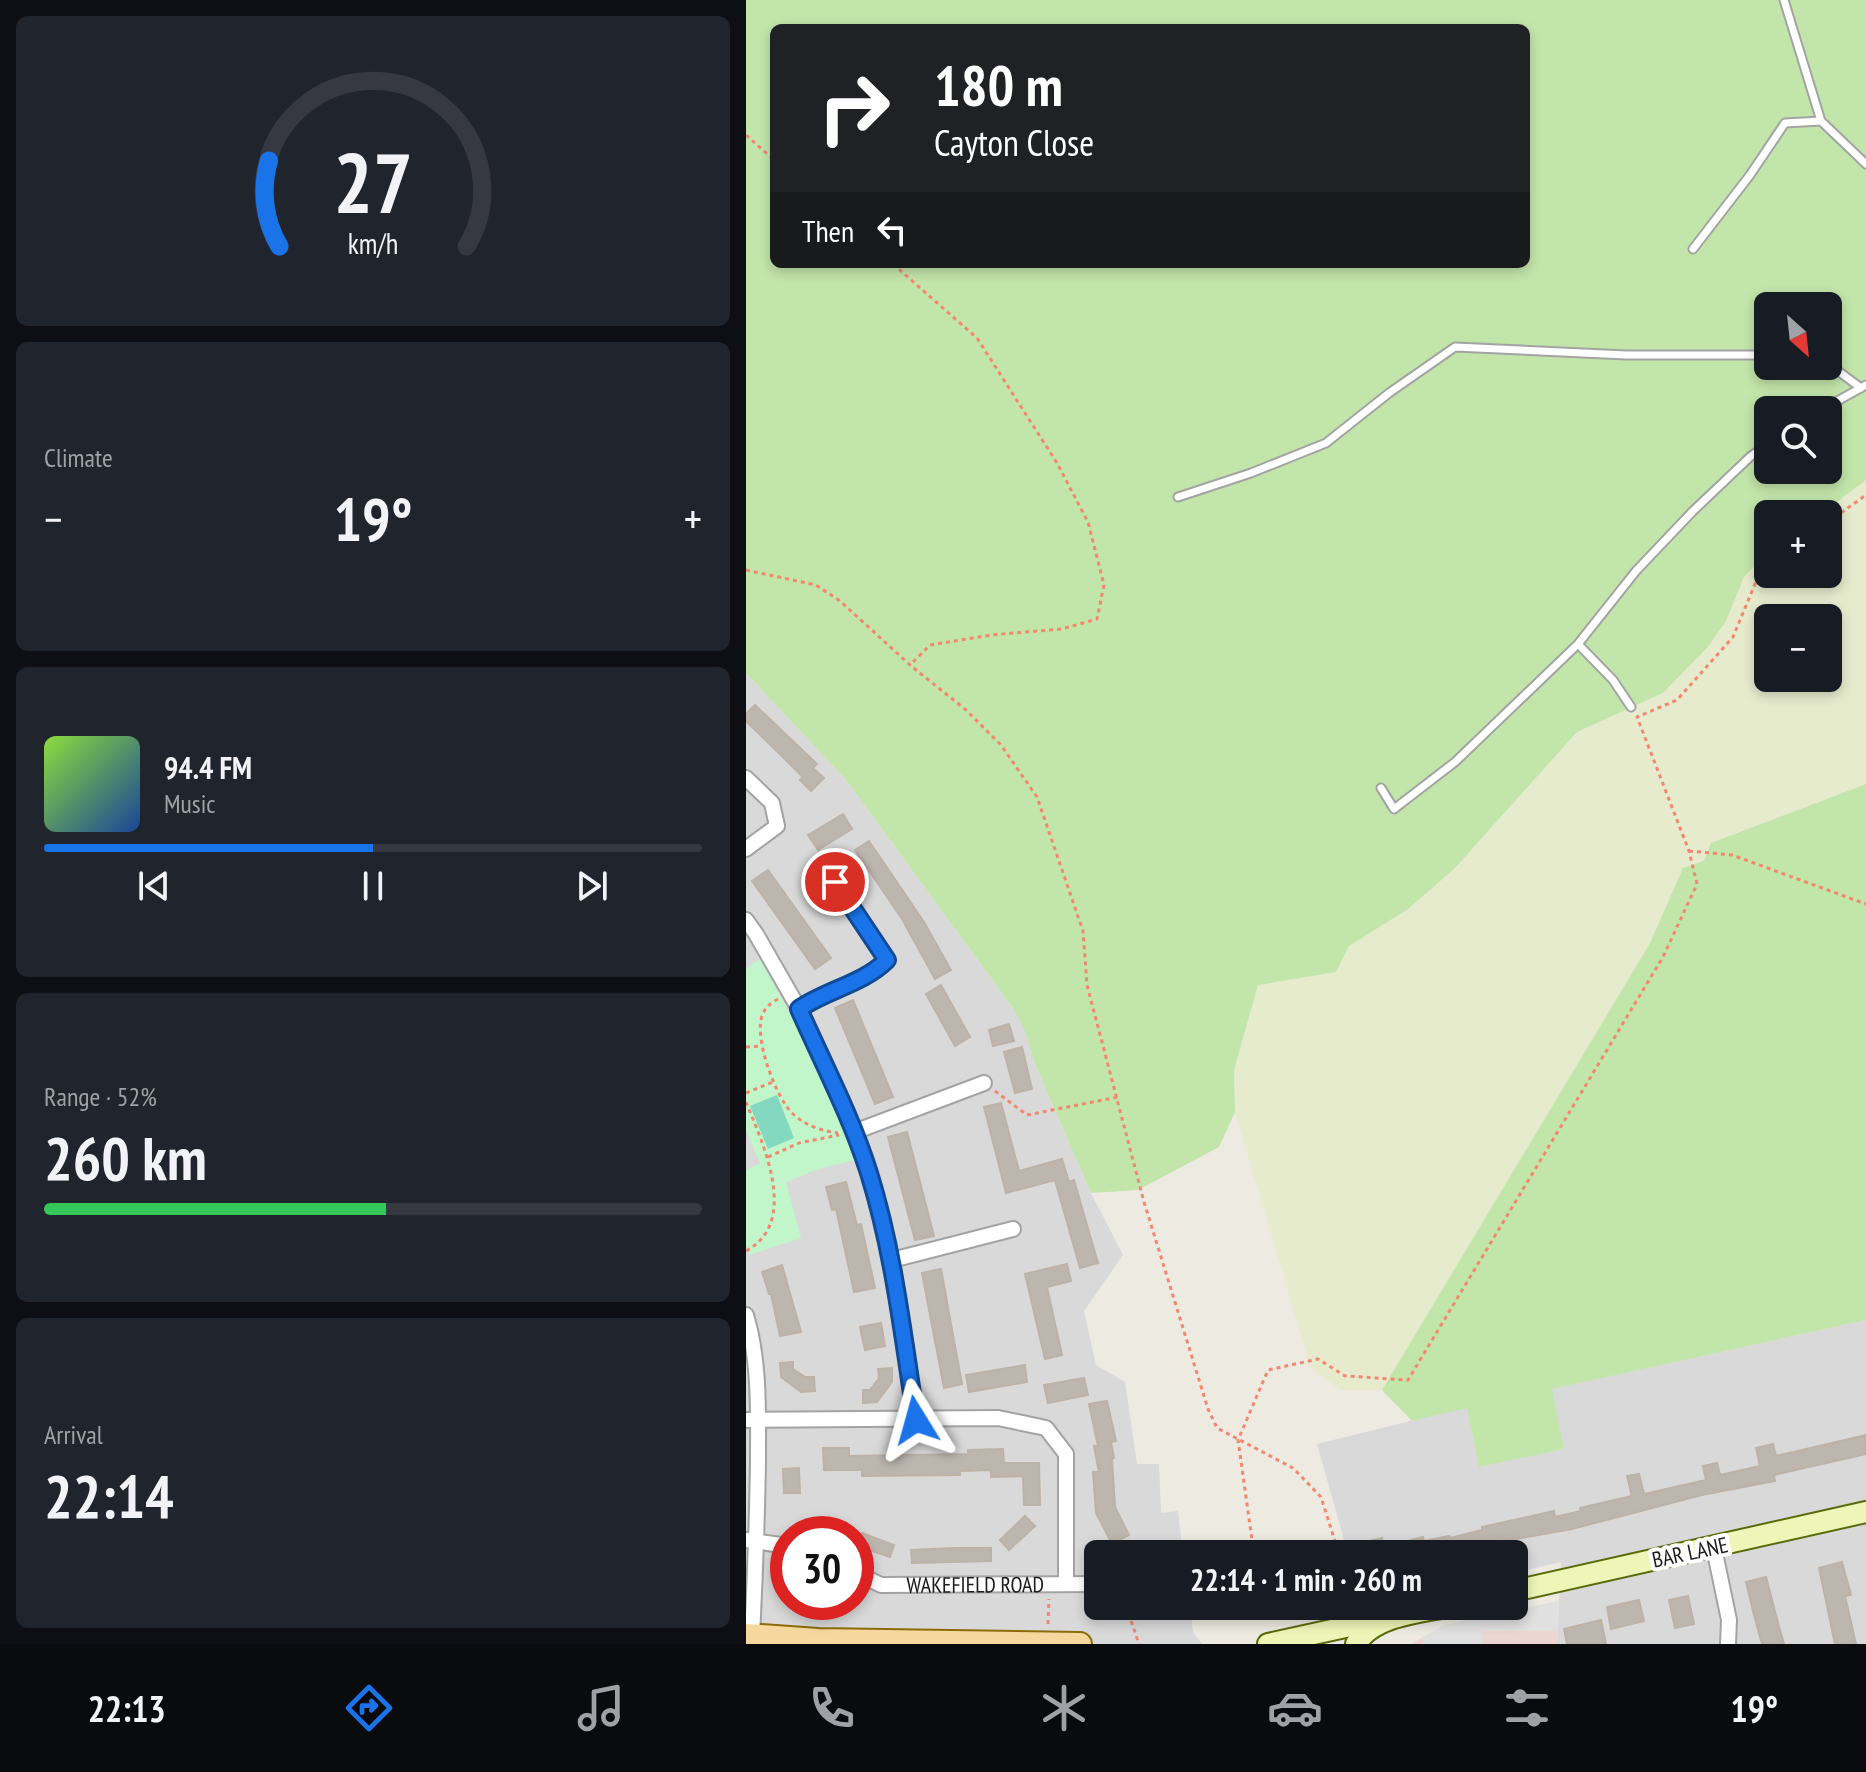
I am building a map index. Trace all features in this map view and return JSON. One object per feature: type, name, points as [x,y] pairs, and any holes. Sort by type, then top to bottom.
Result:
[{"type":"main road","name":"BAR LANE","points":[[1528,1588],[1866,1512]]},
{"type":"main road","points":[[1268,1644],[1390,1620]]},
{"type":"main road","points":[[1356,1644],[1371,1627],[1386,1621]]},
{"type":"main road","points":[[749,1635],[818,1640],[1080,1644]]},
{"type":"street","points":[[746,778],[772,803],[777,826],[746,849]]},
{"type":"street","points":[[799,1009],[876,971],[887,960],[835,882]]},
{"type":"street","points":[[746,920],[799,1009],[854,1132],[869,1174],[892,1260],[916,1420]]},
{"type":"street","points":[[854,1132],[984,1083]]},
{"type":"street","points":[[892,1260],[1013,1229]]},
{"type":"street","points":[[746,1315],[754,1340],[749,1635]]},
{"type":"street","points":[[752,1420],[998,1418],[1046,1428],[1066,1454],[1066,1583]]},
{"type":"street","points":[[1714,1548],[1729,1620],[1728,1644]]},
{"type":"street","name":"WAKEFIELD ROAD","points":[[874,1582],[881,1585],[1084,1584]]},
{"type":"lane","points":[[1784,0],[1821,121],[1866,164]]},
{"type":"lane","points":[[1693,249],[1785,123],[1821,121]]},
{"type":"lane","points":[[1178,497],[1251,473],[1326,443],[1389,393],[1455,347],[1626,355],[1754,355]]},
{"type":"lane","points":[[1842,373],[1864,387]]},
{"type":"lane","points":[[1842,399],[1864,387]]},
{"type":"lane","points":[[1381,788],[1394,809],[1455,762],[1578,644],[1636,571],[1693,511],[1754,454]]},
{"type":"lane","points":[[1578,644],[1613,680],[1631,707]]},
{"type":"path","points":[[746,135],[770,156]]},
{"type":"path","points":[[898,268],[977,338],[1057,463],[1088,522],[1104,585],[1097,619],[1062,629],[991,635],[930,645],[910,665]]},
{"type":"path","points":[[1842,512],[1866,495]]},
{"type":"path","points":[[746,570],[816,585],[840,601],[910,665],[966,710],[1001,745],[1037,797],[1083,931],[1087,985],[1144,1202],[1208,1409],[1217,1428],[1293,1468],[1321,1497],[1335,1540]]},
{"type":"path","points":[[1252,1540],[1238,1440],[1268,1370],[1318,1359],[1345,1376],[1408,1380],[1663,957],[1697,884],[1689,851],[1637,717],[1677,700],[1733,637],[1754,586]]},
{"type":"path","points":[[1689,851],[1732,855],[1866,904]]},
{"type":"path","points":[[768,1157],[799,1143],[846,1134],[824,1131],[798,1118],[782,1099],[762,1046],[760,1022],[770,1003],[790,992]]},
{"type":"path","points":[[746,1047],[762,1046]]},
{"type":"path","points":[[746,1093],[775,1081]]},
{"type":"path","points":[[984,1083],[1027,1115],[1118,1097]]},
{"type":"path","points":[[746,1102],[768,1157],[774,1185],[766,1235],[759,1244],[746,1251]]},
{"type":"path","points":[[1047,1643],[1049,1583]]},
{"type":"path","points":[[1131,1620],[1139,1644]]},
{"type":"shaded area","points":[[746,673],[847,781],[1023,1022],[1035,1064],[1091,1193],[1123,1255],[1084,1311],[1096,1365],[1125,1382],[1137,1464],[1159,1464],[1161,1513],[1178,1511],[1181,1540],[1084,1540],[1084,1620],[1192,1620],[1193,1632],[1202,1644],[746,1644]]},
{"type":"shaded area","points":[[1866,1320],[1866,1644],[1557,1644],[1561,1562],[1528,1570],[1528,1540],[1344,1540],[1317,1444],[1467,1407],[1479,1466],[1564,1449],[1551,1389]]},
{"type":"shaded area","points":[[1559,1601],[1557,1644],[1411,1644],[1445,1625],[1469,1620],[1528,1620],[1528,1608]]},
{"type":"shaded area","points":[[1559,1601],[1558,1631],[1482,1631],[1483,1644],[1424,1644],[1423,1637],[1445,1625],[1469,1620],[1528,1620],[1528,1608]]},
{"type":"green space","points":[[746,0],[1866,0],[1866,480],[1840,500],[1754,500],[1754,567],[1744,577],[1726,621],[1707,648],[1663,693],[1577,732],[1454,869],[1408,909],[1349,946],[1336,972],[1258,985],[1234,1070],[1235,1112],[1219,1147],[1138,1190],[1091,1193],[1015,1011],[847,781],[746,673]]},
{"type":"green space","points":[[1866,480],[1866,784],[1711,843],[1704,861],[1683,868],[1650,943],[1382,1390],[1340,1390],[1311,1369],[1235,1112],[1234,1070],[1258,984],[1336,972],[1349,946],[1408,909],[1454,869],[1577,732],[1664,693],[1707,648],[1726,621],[1744,577],[1754,567],[1754,588],[1842,588],[1842,500],[1840,500]]},
{"type":"green space","points":[[1866,784],[1866,1320],[1552,1389],[1564,1449],[1479,1467],[1467,1408],[1412,1421],[1382,1390],[1650,943],[1683,868],[1704,861],[1711,843]]},
{"type":"green space","points":[[760,959],[812,1058],[855,1160],[818,1169],[786,1182],[801,1238],[749,1255],[746,1246],[746,1170],[760,1163],[746,1130],[746,969]]},
{"type":"green space","points":[[777,1095],[794,1138],[768,1149],[750,1106]]},
{"type":"building","points":[[755,705],[817,764],[813,768],[824,778],[811,791],[800,780],[803,777],[746,721],[746,714]]},
{"type":"building","points":[[843,814],[852,829],[818,850],[808,835]]},
{"type":"building","points":[[869,841],[924,922],[951,970],[935,979],[902,919],[855,850]]},
{"type":"building","points":[[768,870],[831,958],[815,969],[752,881]]},
{"type":"building","points":[[941,985],[970,1037],[955,1046],[926,994]]},
{"type":"building","points":[[853,1000],[893,1097],[875,1104],[835,1008]]},
{"type":"building","points":[[1009,1024],[1014,1041],[993,1046],[989,1030]]},
{"type":"building","points":[[1022,1047],[1032,1089],[1015,1093],[1004,1052]]},
{"type":"building","points":[[1001,1103],[1019,1171],[1062,1159],[1069,1182],[1074,1180],[1098,1263],[1080,1268],[1055,1180],[1006,1193],[984,1107]]},
{"type":"building","points":[[907,1132],[934,1236],[915,1240],[888,1137]]},
{"type":"building","points":[[846,1182],[857,1225],[861,1224],[875,1288],[854,1292],[836,1209],[832,1210],[826,1187]]},
{"type":"building","points":[[1067,1264],[1071,1281],[1047,1287],[1062,1355],[1045,1359],[1025,1274]]},
{"type":"building","points":[[782,1265],[801,1332],[780,1336],[771,1294],[762,1272]]},
{"type":"building","points":[[941,1269],[962,1384],[944,1388],[922,1273]]},
{"type":"building","points":[[881,1323],[885,1346],[865,1350],[860,1327]]},
{"type":"building","points":[[793,1362],[793,1369],[805,1377],[814,1377],[815,1391],[801,1392],[781,1377],[780,1363]]},
{"type":"building","points":[[1025,1365],[1027,1382],[969,1392],[966,1375]]},
{"type":"building","points":[[892,1368],[892,1382],[877,1402],[863,1403],[863,1390],[870,1390],[879,1378],[878,1369]]},
{"type":"building","points":[[1084,1378],[1088,1395],[1048,1403],[1044,1385]]},
{"type":"building","points":[[1107,1401],[1116,1441],[1111,1442],[1115,1507],[1129,1535],[1120,1540],[1110,1540],[1096,1513],[1093,1472],[1099,1472],[1094,1446],[1098,1446],[1089,1404]]},
{"type":"building","points":[[1866,1435],[1866,1454],[1774,1475],[1775,1481],[1702,1495],[1572,1529],[1510,1540],[1429,1540],[1450,1538],[1482,1530],[1482,1527],[1554,1511],[1555,1517],[1632,1496],[1627,1476],[1639,1474],[1644,1494],[1706,1480],[1703,1466],[1717,1463],[1720,1475],[1760,1466],[1756,1448],[1773,1444],[1776,1456]]},
{"type":"building","points":[[823,1448],[849,1448],[849,1456],[968,1454],[968,1450],[1003,1449],[1004,1463],[1039,1463],[1040,1505],[1024,1505],[1023,1476],[991,1477],[991,1470],[960,1471],[960,1475],[862,1476],[862,1470],[824,1470]]},
{"type":"building","points":[[799,1468],[800,1493],[784,1493],[783,1469]]},
{"type":"building","points":[[1025,1516],[1035,1526],[1009,1550],[1000,1540]]},
{"type":"building","points":[[874,1538],[894,1545],[890,1557],[874,1552]]},
{"type":"building","points":[[991,1548],[991,1561],[912,1563],[911,1550]]},
{"type":"building","points":[[1842,1562],[1851,1595],[1845,1596],[1856,1644],[1835,1644],[1819,1568]]},
{"type":"building","points":[[1766,1577],[1784,1644],[1762,1644],[1754,1615],[1746,1582]]},
{"type":"building","points":[[1688,1596],[1694,1624],[1675,1628],[1669,1600]]},
{"type":"building","points":[[1639,1600],[1644,1621],[1611,1629],[1607,1607]]},
{"type":"building","points":[[1601,1620],[1606,1644],[1567,1644],[1564,1629]]},
{"type":"route","points":[[835,882],[887,960],[876,971],[799,1009],[854,1132],[869,1174],[892,1260],[916,1420]]}]
